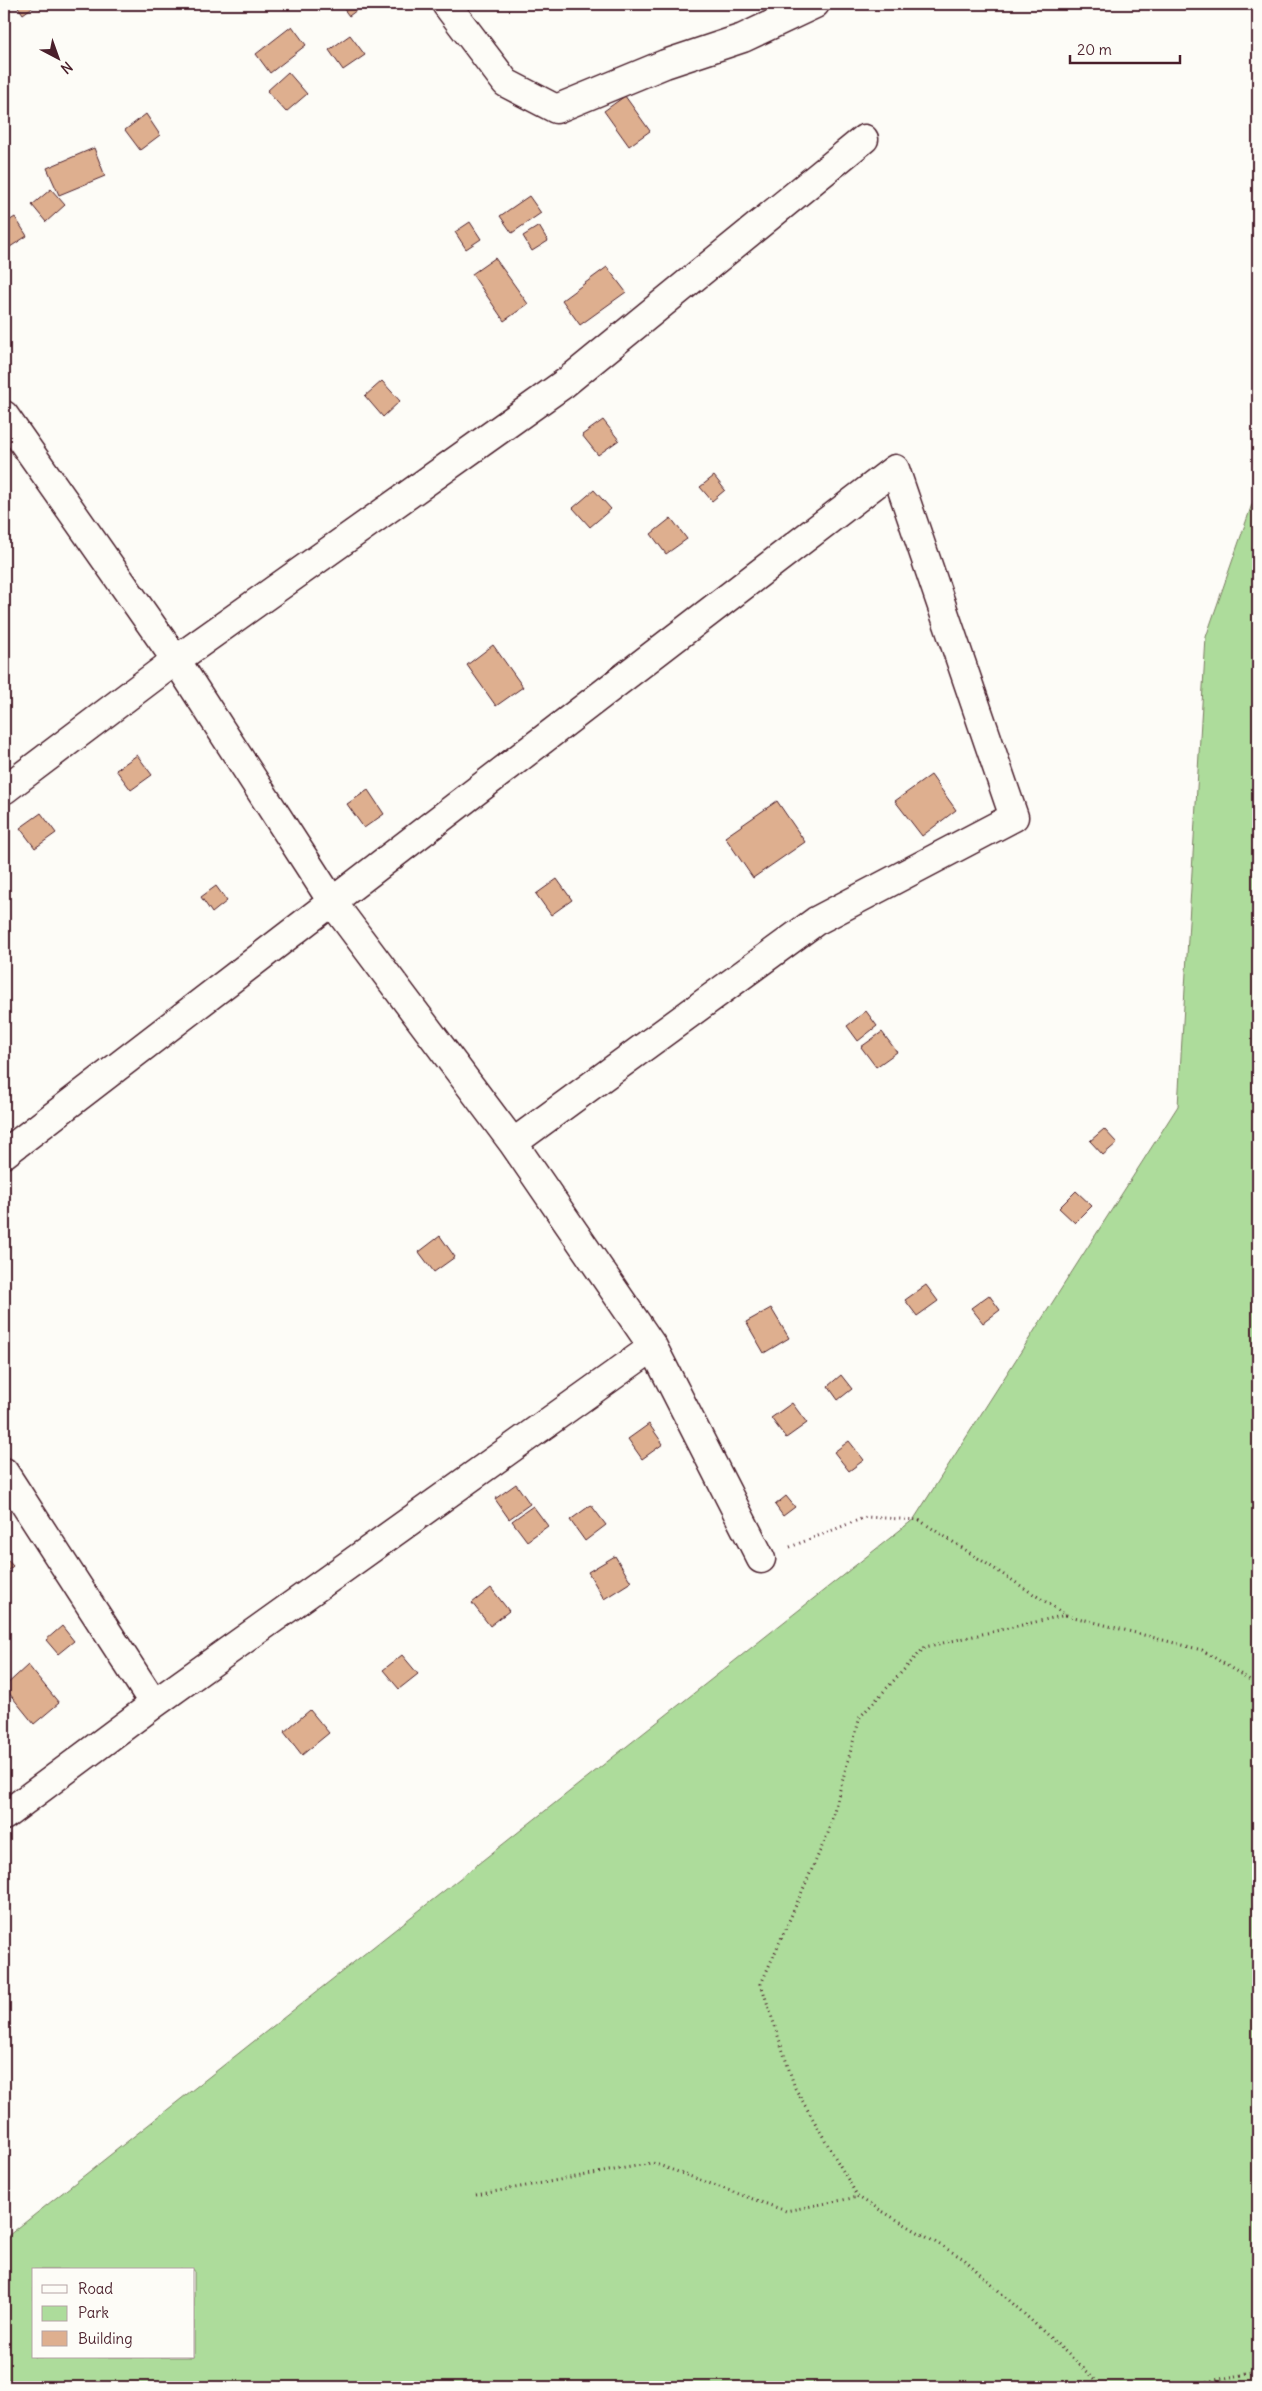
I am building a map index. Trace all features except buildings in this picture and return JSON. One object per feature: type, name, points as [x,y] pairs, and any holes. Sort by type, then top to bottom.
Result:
[{"type":"street","points":[[446,4],[506,83],[556,109],[665,64],[743,38],[815,4]]},
{"type":"street","points":[[4,790],[176,660],[565,383],[864,138]]},
{"type":"street","points":[[4,415],[176,660],[333,903],[513,1143],[653,1347],[761,1559]]},
{"type":"street","points":[[4,1154],[333,903],[894,469],[1014,817],[816,921],[513,1143]]},
{"type":"street","points":[[4,1816],[154,1704],[653,1347]]},
{"type":"street","points":[[6,1480],[154,1704]]},
{"type":"path","points":[[761,1559],[824,1532],[866,1517],[919,1520],[1066,1615],[1202,1650],[1258,1685]]},
{"type":"path","points":[[1066,1615],[925,1647],[860,1717],[828,1832],[761,1984],[795,2088],[858,2197],[964,2259],[1104,2387]]},
{"type":"path","points":[[476,2195],[653,2163],[786,2211],[858,2197]]},
{"type":"path","points":[[1177,2387],[1258,2372]]},
{"type":"green space","points":[[1258,487],[1258,2387],[4,2387],[4,2239],[914,1519],[1178,1106],[1206,637]]}]
